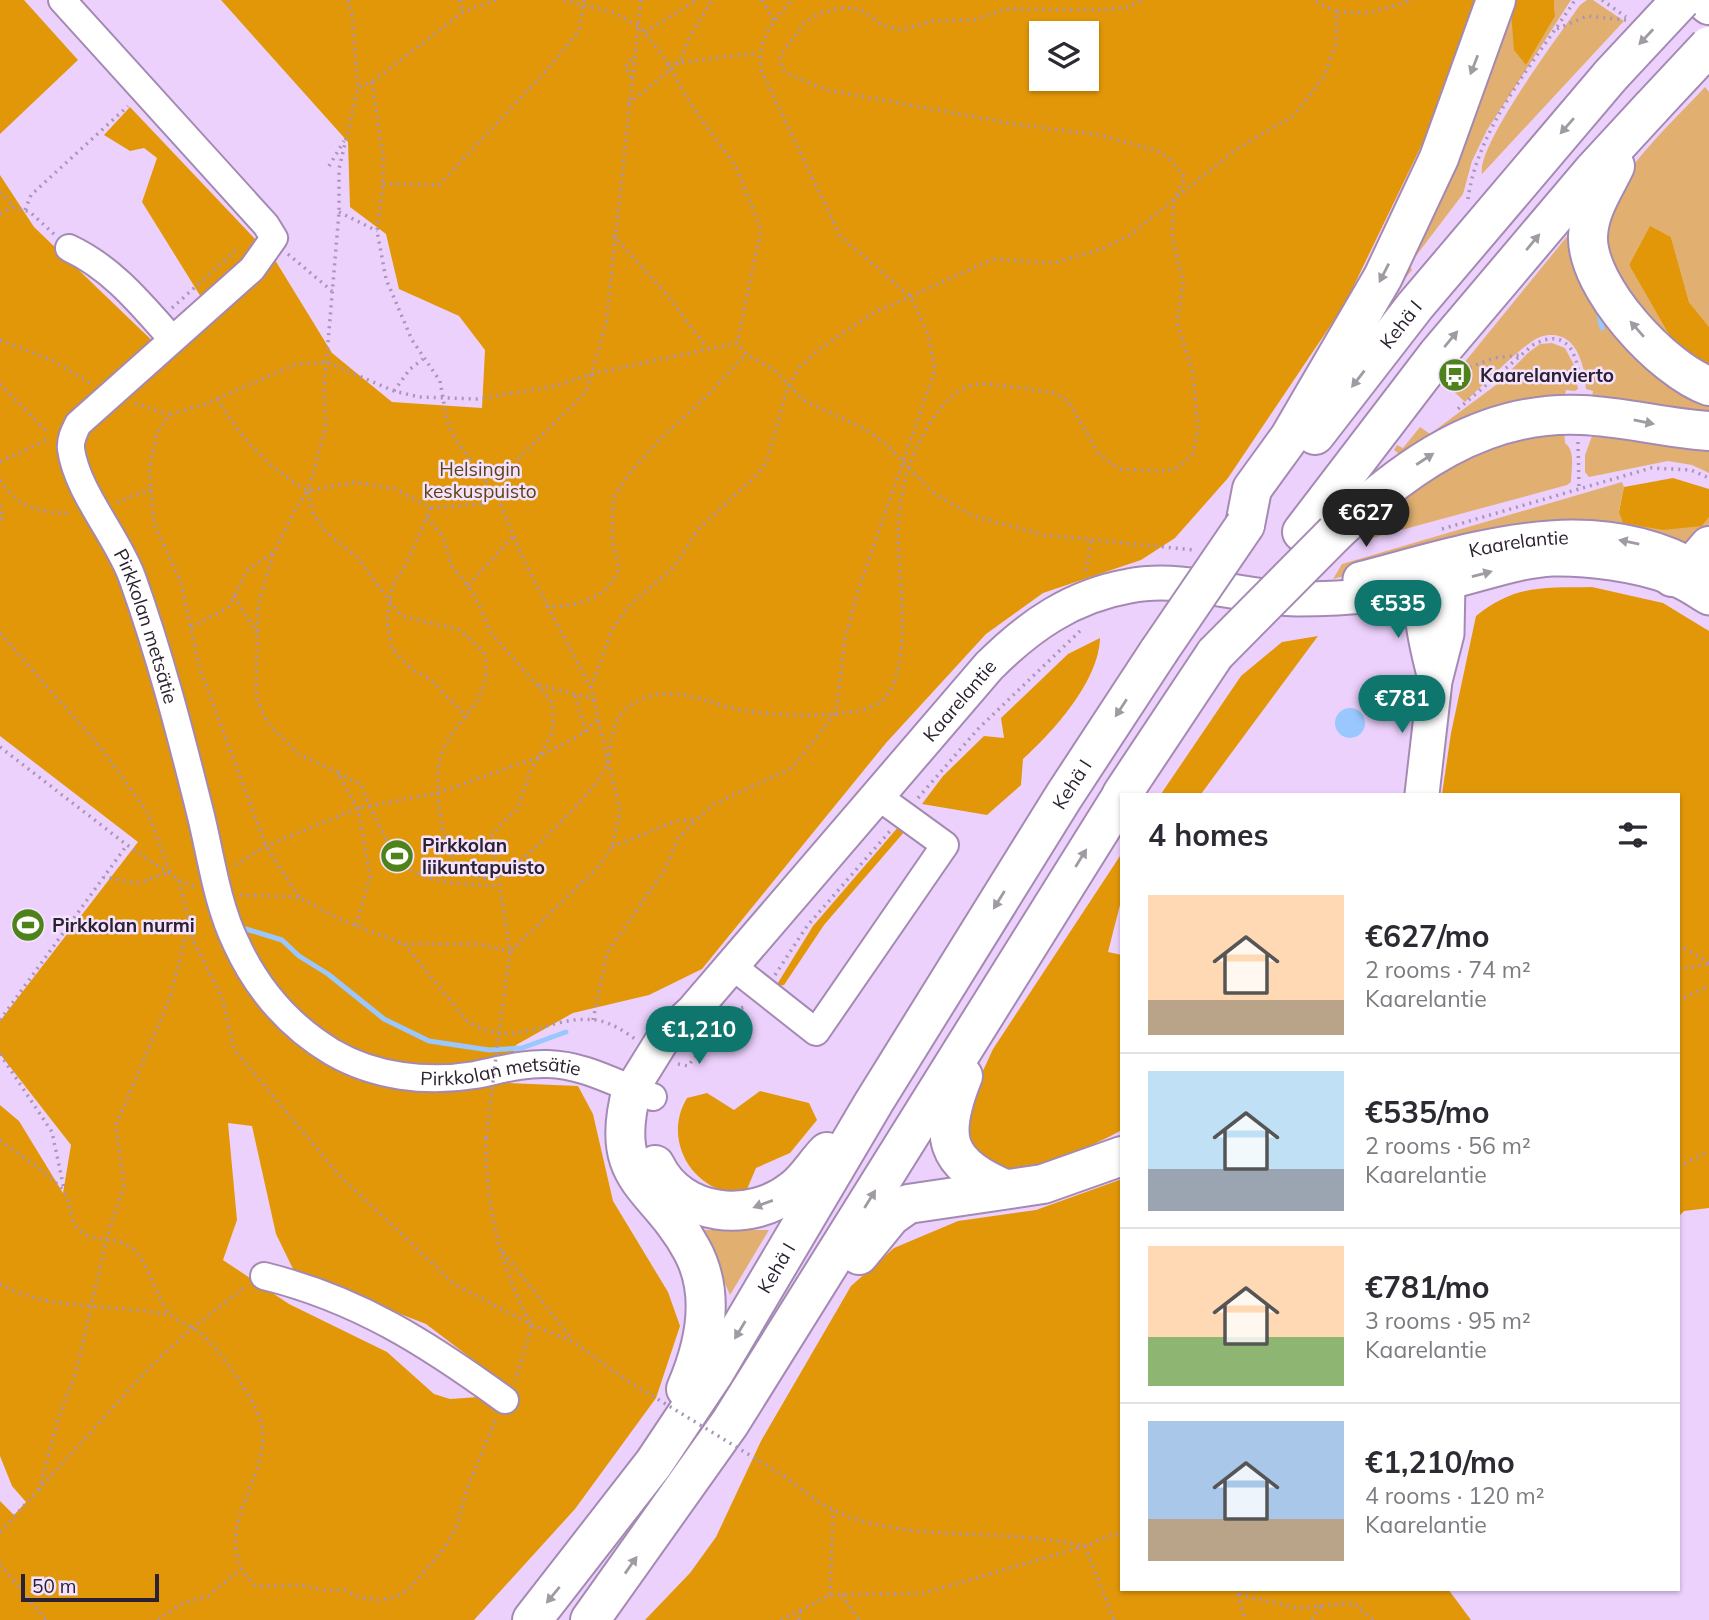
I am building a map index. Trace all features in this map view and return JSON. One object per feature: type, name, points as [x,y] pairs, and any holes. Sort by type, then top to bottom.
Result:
[{"type":"highway","points":[[1245,524],[1252,489],[1289,438],[1383,277],[1439,158],[1496,0]]},
{"type":"highway","name":"Kehä I","points":[[532,1620],[653,1462],[714,1373],[874,1102],[1064,796],[1245,524],[1415,306],[1611,75],[1681,0]]},
{"type":"highway","points":[[1703,0],[1709,5]]},
{"type":"highway","points":[[1123,793],[1215,654],[1318,533],[1438,354],[1592,172],[1709,46]]},
{"type":"highway","points":[[1643,118],[1593,208],[1588,238],[1590,254],[1600,282],[1637,329],[1667,362],[1709,386]]},
{"type":"highway","points":[[1318,533],[1440,450],[1501,425],[1542,416],[1581,415],[1709,431]]},
{"type":"highway","points":[[590,1620],[730,1423],[1120,798]]},
{"type":"highway","points":[[993,999],[956,1094],[947,1125],[949,1143],[966,1170],[1005,1189]]},
{"type":"highway","points":[[642,1093],[648,1113],[646,1138],[658,1172],[684,1199],[715,1211],[734,1212],[760,1207],[795,1188],[874,1102]]},
{"type":"highway","points":[[642,1093],[625,1115],[629,1161],[643,1189],[672,1220],[693,1251],[706,1299],[704,1331],[696,1364],[653,1462]]},
{"type":"highway","points":[[730,1423],[810,1327],[865,1247],[891,1216],[908,1204],[926,1199],[976,1196],[1043,1184],[1120,1157]]},
{"type":"main road","name":"Kaarelantie","points":[[642,1093],[663,1055],[693,1011],[876,795],[1012,644],[1053,613],[1092,596],[1130,585],[1162,583],[1297,599],[1327,596],[1357,579],[1434,565],[1515,565],[1552,559],[1698,573]]},
{"type":"main road","points":[[1422,793],[1435,681],[1425,638],[1434,565]]},
{"type":"street","points":[[62,0],[266,225],[274,238],[270,247]]},
{"type":"street","name":"Pirkkolan metsätie","points":[[270,247],[244,277],[78,424],[71,446],[82,480],[131,574],[162,669],[234,941],[267,995],[289,1021],[344,1059],[378,1071],[428,1078],[476,1074],[523,1065],[552,1064],[593,1072],[642,1093]]},
{"type":"street","points":[[69,248],[90,258],[126,288],[172,339]]},
{"type":"street","points":[[731,965],[816,1032],[945,845],[876,795]]},
{"type":"street","points":[[264,1276],[364,1309],[433,1348],[505,1400]]},
{"type":"path","points":[[348,0],[352,14],[358,88],[339,169],[339,212],[324,390],[326,426],[308,491],[295,510],[274,552],[258,605],[256,697],[267,722],[299,754],[361,784],[386,838],[411,871],[447,882],[497,886]]},
{"type":"path","points":[[460,0],[463,12]]},
{"type":"path","points":[[358,88],[372,82],[463,12],[493,0]]},
{"type":"path","points":[[564,0],[584,2],[612,12],[640,27],[736,167],[761,229],[737,343]]},
{"type":"path","points":[[218,398],[249,442],[284,477],[308,491],[355,482],[395,489],[431,508],[481,504],[509,486],[519,457],[586,392],[606,324],[614,264],[613,235],[640,27],[641,0]]},
{"type":"path","points":[[645,32],[697,0]]},
{"type":"path","points":[[628,104],[680,62],[690,36],[712,0]]},
{"type":"path","points":[[762,0],[774,20]]},
{"type":"path","points":[[593,1020],[607,953],[664,872],[679,837],[714,804],[792,768],[836,712],[845,638],[901,461],[935,370],[928,334],[911,297],[840,236],[762,72],[758,52],[774,20],[792,0]]},
{"type":"path","points":[[308,491],[318,522],[357,557],[401,616],[410,620],[446,624],[460,630],[484,652],[487,674],[482,695],[452,734],[440,759],[438,793],[452,858],[477,877],[496,877],[518,863],[586,796],[604,772],[614,725],[621,713],[645,697],[664,692],[687,695],[747,711],[802,715],[870,709],[884,700],[895,679],[904,641],[898,519],[906,466],[937,414],[952,396],[962,389],[980,384],[1052,392],[1068,401],[1100,454],[1120,469],[1164,471],[1185,462],[1197,443],[1193,373],[1177,323],[1183,283],[1172,235],[1174,200],[1185,178],[1172,161],[1158,151],[1099,135],[1021,125],[827,90],[788,74],[780,63],[780,56],[805,22],[821,13],[844,8],[860,9],[884,26],[902,30],[932,22],[974,20],[1006,9],[1104,10],[1128,6],[1142,0]]},
{"type":"path","points":[[1312,0],[1337,12],[1368,13],[1413,0]]},
{"type":"path","points":[[1462,207],[1468,199],[1475,160],[1522,79],[1575,0]]},
{"type":"path","points":[[383,184],[439,184],[579,31],[584,2]]},
{"type":"path","points":[[592,688],[612,629],[624,613],[675,566],[698,529],[758,474],[767,460],[788,387],[800,367],[840,333],[871,314],[993,259],[1053,263],[1099,250],[1129,236],[1235,150],[1294,115],[1324,77],[1336,43],[1337,12]]},
{"type":"path","points":[[1555,30],[1587,16],[1632,21]]},
{"type":"path","points":[[667,64],[758,52]]},
{"type":"path","points":[[632,78],[625,67],[636,53]]},
{"type":"path","points":[[372,82],[383,157],[383,184],[377,231],[386,279],[401,319],[423,359],[440,381],[441,399],[455,439],[497,496],[546,606],[592,688],[620,811],[612,847],[576,891],[510,952]]},
{"type":"path","points":[[25,210],[31,195],[135,100]]},
{"type":"path","points":[[329,166],[346,136]]},
{"type":"path","points":[[0,192],[14,207],[25,210],[69,248]]},
{"type":"path","points":[[0,214],[14,207]]},
{"type":"path","points":[[339,212],[377,231]]},
{"type":"path","points":[[613,235],[667,295],[708,348]]},
{"type":"path","points":[[270,247],[285,251],[332,291]]},
{"type":"path","points":[[0,340],[52,360],[110,395],[169,415]]},
{"type":"path","points":[[1455,412],[1539,342],[1563,341],[1575,355],[1580,370],[1579,389]]},
{"type":"path","points":[[510,952],[479,944],[404,944],[356,925],[299,897],[266,846],[199,666],[181,582],[154,524],[149,469],[157,433],[169,415],[218,398],[296,364],[327,362],[394,391],[441,399],[504,396],[556,387],[591,374],[653,363],[737,343]]},
{"type":"path","points":[[737,343],[746,354],[776,371],[788,387],[817,408],[865,429],[932,492],[973,516],[1045,535],[1207,552]]},
{"type":"path","points":[[546,606],[562,607],[591,599],[613,581],[619,566],[611,540],[613,499],[628,475],[659,440],[708,395],[746,354]]},
{"type":"path","points":[[1461,371],[1494,358],[1522,355]]},
{"type":"path","points":[[394,391],[410,369],[423,359]]},
{"type":"path","points":[[0,384],[49,434]]},
{"type":"path","points":[[1578,432],[1579,488]]},
{"type":"path","points":[[0,459],[47,442]]},
{"type":"path","points":[[1434,565],[1579,488],[1651,468],[1690,470],[1709,478]]},
{"type":"path","points":[[0,480],[9,493],[34,510],[75,514],[98,509],[150,489]]},
{"type":"path","points":[[0,505],[3,516],[0,522]]},
{"type":"path","points":[[431,508],[407,564],[392,586],[387,622],[393,653],[414,671],[429,678],[467,717]]},
{"type":"path","points":[[0,1054],[52,1132],[73,1223],[81,1232],[93,1237],[107,1237],[135,1251],[156,1296],[171,1315],[198,1331],[216,1351],[257,1409],[262,1422],[260,1455],[238,1516],[235,1542],[241,1569],[256,1586],[266,1588],[301,1585],[323,1590],[345,1590],[359,1597],[380,1600],[396,1597],[411,1587],[445,1547],[457,1526],[466,1491],[518,1374],[532,1325],[519,1302],[502,1250],[485,1180],[486,1138],[510,952],[497,886],[492,836],[502,822],[517,810],[523,789],[553,732],[553,703],[491,633],[468,585],[452,566],[442,535],[427,517]]},
{"type":"path","points":[[468,585],[513,537]]},
{"type":"path","points":[[404,944],[466,1020],[479,1028],[494,1034],[522,1034],[593,1020],[622,1030],[663,1055],[688,1066],[729,1012],[752,1004],[764,990],[807,926],[904,816],[936,774],[978,729],[1094,618],[1085,568],[1091,539]]},
{"type":"path","points":[[191,627],[228,608],[248,569],[274,552]]},
{"type":"path","points":[[234,596],[257,634]]},
{"type":"path","points":[[0,633],[101,748],[148,813],[170,872]]},
{"type":"path","points":[[538,685],[595,699]]},
{"type":"path","points":[[575,696],[586,732]]},
{"type":"path","points":[[216,878],[266,846],[358,807],[438,793],[538,757],[586,732],[598,718]]},
{"type":"path","points":[[0,747],[127,845],[179,880],[194,943],[222,997],[234,1049],[337,1173],[454,1284],[532,1325],[574,1342],[628,1381],[784,1476],[833,1510],[883,1526],[1047,1537],[1085,1546]]},
{"type":"path","points":[[337,772],[358,807],[370,877],[356,925]]},
{"type":"path","points":[[612,847],[676,821],[697,819]]},
{"type":"path","points":[[0,1020],[127,845]]},
{"type":"path","points":[[104,877],[138,883],[170,872]]},
{"type":"path","points":[[39,1490],[59,1416],[76,1372],[107,1237],[124,1186],[116,1125],[170,998],[189,923]]},
{"type":"path","points":[[1680,945],[1709,963]]},
{"type":"path","points":[[1680,969],[1709,963]]},
{"type":"path","points":[[1680,1000],[1709,986]]},
{"type":"path","points":[[0,1140],[65,1191]]},
{"type":"path","points":[[1680,1166],[1709,1151]]},
{"type":"path","points":[[502,1250],[574,1342]]},
{"type":"path","points":[[0,1532],[149,1368],[191,1328],[233,1295],[264,1276]]},
{"type":"path","points":[[0,1284],[15,1293],[78,1306],[93,1305],[171,1315]]},
{"type":"path","points":[[830,1595],[833,1510]]},
{"type":"path","points":[[781,1620],[830,1595],[924,1593],[1085,1546],[1120,1532]]},
{"type":"path","points":[[1085,1546],[1114,1620]]},
{"type":"path","points":[[0,1564],[46,1620]]},
{"type":"path","points":[[158,1620],[181,1604],[208,1596],[241,1569]]},
{"type":"path","points":[[1236,1591],[1245,1620]]},
{"type":"path","points":[[1238,1594],[1296,1608],[1353,1604],[1373,1620]]},
{"type":"path","points":[[842,1595],[859,1620]]},
{"type":"path","points":[[1312,1620],[1321,1606]]},
{"type":"path","points":[[799,1620],[801,1610]]},
{"type":"shaded area","points":[[1510,0],[1512,18],[1555,16],[1554,0],[1571,0],[1487,130],[1472,161],[1463,194],[1409,265],[1412,270],[1383,305]]},
{"type":"shaded area","points":[[1587,0],[1593,0],[1624,21],[1482,174],[1484,160],[1505,116],[1555,40],[1580,5]]},
{"type":"shaded area","points":[[1705,87],[1709,92],[1709,327],[1689,302],[1671,237],[1650,227],[1629,265],[1668,333],[1690,364],[1661,339],[1614,283],[1602,257],[1600,228],[1620,184],[1636,162]]},
{"type":"shaded area","points":[[1582,218],[1577,232],[1709,393],[1709,419],[1591,403],[1593,391],[1586,389],[1576,350],[1562,337],[1552,335],[1533,341],[1465,402],[1450,388],[1458,385],[1466,376],[1464,363]]},
{"type":"shaded area","points":[[1552,343],[1565,348],[1574,365],[1578,389],[1566,390],[1563,402],[1406,459],[1394,450],[1397,445],[1403,448],[1420,427],[1430,434],[1496,385],[1540,344]]},
{"type":"shaded area","points":[[1692,365],[1709,365],[1709,375],[1698,369]]},
{"type":"shaded area","points":[[1595,428],[1709,445],[1709,473],[1692,465],[1668,461],[1589,477],[1585,472],[1585,455]]},
{"type":"shaded area","points":[[1564,429],[1565,443],[1571,451],[1572,461],[1571,482],[1567,485],[1368,539],[1359,532],[1397,495],[1492,442]]},
{"type":"shaded area","points":[[1622,482],[1624,487],[1619,511],[1702,526],[1709,517],[1709,524],[1689,546],[1519,529],[1333,579],[1342,564]]},
{"type":"shaded area","points":[[702,1230],[769,1230],[730,1295]]},
{"type":"green space","points":[[0,0],[24,0],[78,60],[0,134]]},
{"type":"green space","name":"Pirkkolan liikuntapuisto","points":[[221,0],[1475,0],[1452,82],[1345,304],[1228,478],[1175,538],[1141,560],[1043,593],[986,634],[886,743],[702,969],[649,995],[573,1013],[516,1045],[507,1083],[578,1086],[593,1114],[613,1201],[668,1292],[680,1326],[656,1398],[575,1509],[474,1620],[0,1620],[0,1501],[14,1515],[26,1502],[12,1486],[0,1456],[0,1105],[19,1121],[63,1193],[71,1145],[0,1054],[0,1021],[138,842],[0,736],[0,175],[34,227],[166,354],[214,318],[142,202],[157,158],[144,148],[130,151],[104,135],[130,107],[275,260],[332,353],[392,402],[482,408],[485,350],[459,316],[399,289],[386,234],[350,207],[348,142]],"holes":[[[228,1123],[252,1126],[276,1234],[295,1273],[426,1324],[505,1384],[492,1396],[450,1399],[434,1394],[387,1352],[289,1304],[223,1260],[237,1220]]]},
{"type":"green space","points":[[1510,0],[1554,0],[1555,16],[1526,65],[1514,50]]},
{"type":"green space","points":[[1650,226],[1671,237],[1689,302],[1709,327],[1709,365],[1691,365],[1668,333],[1629,265]]},
{"type":"green space","points":[[1673,478],[1709,489],[1709,517],[1702,526],[1663,530],[1623,523],[1619,512],[1624,487]]},
{"type":"green space","points":[[1592,587],[1663,603],[1709,631],[1709,1208],[1684,1211],[1680,1215],[1680,793],[1442,793],[1451,733],[1476,616],[1504,598],[1544,588]]},
{"type":"green space","points":[[1318,636],[1202,793],[1162,793],[1241,676],[1282,642]]},
{"type":"green space","points":[[1100,638],[1098,654],[1083,688],[1048,735],[1023,759],[1021,785],[987,815],[922,804],[943,776],[984,736],[1004,738],[1001,718],[1068,654]]},
{"type":"green space","points":[[899,826],[905,831],[824,925],[784,985],[776,986],[813,926]]},
{"type":"green space","points":[[1120,856],[1120,905],[1108,952],[1120,955],[1120,1131],[1057,1159],[1023,1168],[988,1171],[973,1149],[965,1110],[993,1049]]},
{"type":"green space","points":[[760,1091],[809,1103],[817,1120],[790,1153],[756,1168],[745,1194],[727,1192],[697,1175],[687,1162],[680,1148],[680,1115],[687,1098],[707,1093],[734,1110]]},
{"type":"green space","points":[[1120,1180],[1120,1591],[1449,1591],[1471,1620],[645,1620],[690,1573],[716,1537],[761,1441],[851,1286],[894,1248],[958,1221],[1036,1210]]},
{"type":"water","points":[[1350,708],[1361,712],[1365,723],[1361,734],[1350,738],[1339,734],[1335,723],[1339,712]]},
{"type":"waterway","points":[[1598,310],[1602,328]]},
{"type":"waterway","points":[[246,929],[282,940],[299,956],[328,974],[384,1019],[429,1041],[489,1050],[522,1048],[566,1032]]},
{"type":"place","name":"Kaarelanvierto","points":[[1455,375]]},
{"type":"place","name":"Pirkkolan liikuntapuisto","points":[[397,856]]},
{"type":"place","name":"Pirkkolan nurmi","points":[[28,925]]},
{"type":"park label","name":"Helsingin keskuspuisto","points":[[480,480]]}]
